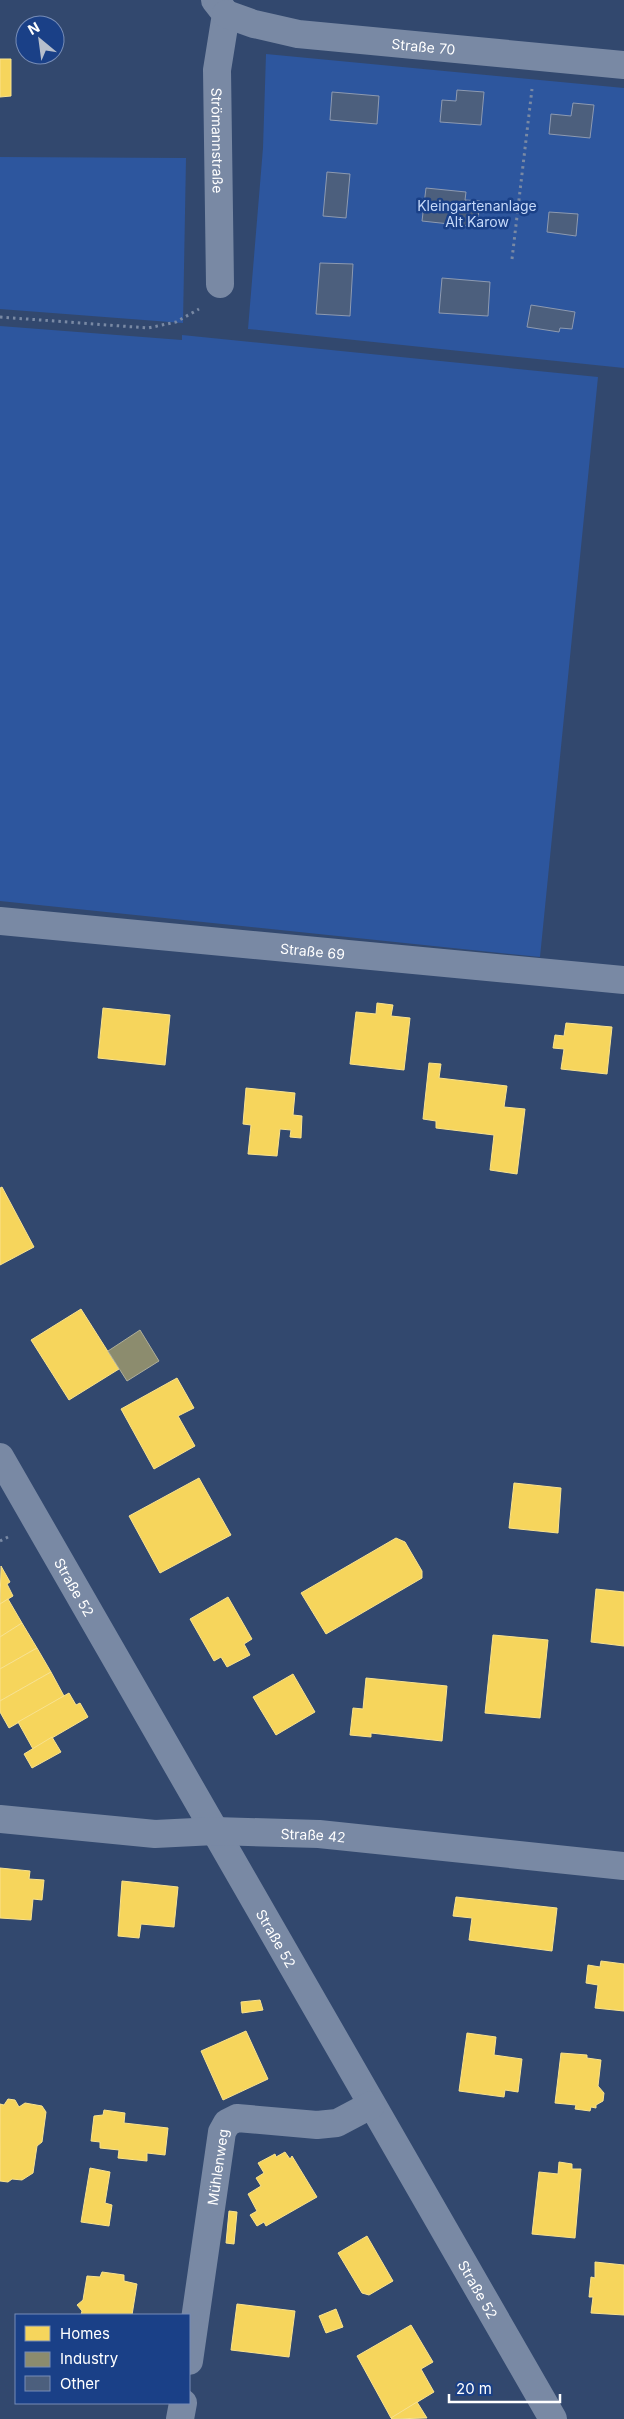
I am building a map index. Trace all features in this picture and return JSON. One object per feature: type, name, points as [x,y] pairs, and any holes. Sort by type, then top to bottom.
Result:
[{"type":"street","name":"Straße 70","points":[[220,7],[254,24],[298,34],[624,65]]},
{"type":"street","name":"Strömannstraße","points":[[220,7],[217,70],[220,284]]},
{"type":"street","name":"Straße 69","points":[[0,921],[624,980]]},
{"type":"street","name":"Straße 52","points":[[0,1457],[553,2419]]},
{"type":"street","name":"Straße 42","points":[[0,1819],[155,1834],[214,1832],[319,1834],[624,1866]]},
{"type":"street","name":"Mühlenweg","points":[[190,2354],[222,2132],[227,2123],[237,2118],[317,2124],[337,2123],[371,2105]]},
{"type":"street","points":[[180,2419],[183,2404]]},
{"type":"path","points":[[512,260],[536,56]]},
{"type":"path","points":[[0,317],[148,328],[176,322],[202,306],[220,284]]},
{"type":"green space","name":"Kleingartenanlage Alt Karow","points":[[266,54],[624,88],[624,368],[248,329],[263,148]]},
{"type":"green space","points":[[0,157],[186,158],[183,323],[0,309]]},
{"type":"green space","points":[[0,326],[182,340],[182,335],[598,377],[540,957],[0,901]]},
{"type":"building: Homes","points":[[0,59],[11,59],[11,96],[0,97]]},
{"type":"building: Homes","points":[[377,1003],[393,1005],[391,1016],[410,1018],[404,1070],[350,1064],[356,1012],[376,1014]]},
{"type":"building: Homes","points":[[103,1008],[170,1015],[165,1065],[98,1058]]},
{"type":"building: Homes","points":[[566,1023],[612,1027],[607,1074],[561,1069],[564,1049],[553,1048],[555,1035],[564,1036]]},
{"type":"building: Homes","points":[[429,1063],[441,1064],[439,1078],[507,1086],[504,1107],[525,1109],[517,1174],[490,1170],[494,1135],[436,1128],[436,1121],[423,1119]]},
{"type":"building: Homes","points":[[246,1088],[295,1093],[293,1115],[302,1116],[301,1138],[290,1137],[291,1130],[280,1129],[277,1156],[248,1154],[251,1125],[243,1124]]},
{"type":"building: Homes","points":[[2,1187],[34,1247],[0,1265],[0,1188]]},
{"type":"building: Homes","points":[[81,1309],[119,1369],[69,1400],[31,1340]]},
{"type":"building: Homes","points":[[177,1378],[194,1408],[178,1416],[195,1446],[154,1469],[121,1409]]},
{"type":"building: Homes","points":[[199,1478],[231,1535],[160,1573],[129,1516]]},
{"type":"building: Homes","points":[[514,1483],[561,1488],[558,1533],[509,1528]]},
{"type":"building: Homes","points":[[396,1538],[405,1542],[422,1571],[422,1578],[326,1634],[301,1593]]},
{"type":"building: Homes","points":[[1,1566],[10,1582],[7,1584],[13,1596],[0,1604]]},
{"type":"building: Homes","points":[[596,1589],[624,1592],[624,1646],[591,1642]]},
{"type":"building: Homes","points":[[228,1597],[252,1639],[244,1644],[250,1655],[227,1667],[221,1657],[214,1661],[190,1619]]},
{"type":"building: Homes","points":[[8,1599],[22,1623],[0,1637],[0,1604]]},
{"type":"building: Homes","points":[[22,1623],[37,1648],[0,1669],[0,1637]]},
{"type":"building: Homes","points":[[493,1635],[548,1640],[540,1718],[485,1713]]},
{"type":"building: Homes","points":[[37,1648],[51,1672],[0,1701],[0,1669]]},
{"type":"building: Homes","points":[[51,1672],[64,1696],[9,1728],[0,1712],[0,1701]]},
{"type":"building: Homes","points":[[293,1674],[315,1712],[276,1735],[253,1697]]},
{"type":"building: Homes","points":[[366,1678],[447,1686],[442,1741],[371,1733],[371,1737],[350,1735],[353,1708],[363,1709]]},
{"type":"building: Homes","points":[[69,1693],[76,1705],[80,1703],[88,1717],[33,1749],[18,1722]]},
{"type":"building: Homes","points":[[52,1737],[61,1752],[32,1768],[24,1754]]},
{"type":"building: Homes","points":[[0,1868],[30,1871],[29,1879],[44,1880],[42,1900],[33,1899],[31,1920],[0,1918]]},
{"type":"building: Homes","points":[[122,1881],[178,1887],[174,1927],[141,1924],[139,1938],[118,1936]]},
{"type":"building: Homes","points":[[456,1897],[557,1908],[552,1951],[469,1940],[472,1918],[453,1916]]},
{"type":"building: Homes","points":[[601,1961],[624,1964],[624,2011],[595,2008],[598,1985],[586,1983],[588,1965],[600,1967]]},
{"type":"building: Homes","points":[[260,2000],[263,2010],[242,2013],[241,2002]]},
{"type":"building: Homes","points":[[246,2031],[268,2079],[223,2100],[201,2051]]},
{"type":"building: Homes","points":[[467,2033],[496,2037],[494,2055],[522,2059],[518,2092],[505,2090],[504,2097],[459,2091]]},
{"type":"building: Homes","points":[[561,2053],[587,2055],[587,2058],[601,2060],[598,2086],[604,2093],[603,2101],[596,2105],[596,2108],[591,2107],[590,2111],[575,2109],[576,2105],[555,2103]]},
{"type":"building: Homes","points":[[8,2099],[15,2100],[19,2107],[25,2103],[42,2106],[46,2112],[42,2142],[37,2146],[33,2173],[22,2180],[12,2179],[8,2182],[0,2181],[0,2104],[4,2105]]},
{"type":"building: Homes","points":[[104,2110],[125,2113],[124,2123],[168,2128],[165,2155],[147,2153],[147,2161],[118,2158],[119,2150],[100,2148],[100,2142],[91,2141],[94,2116],[103,2115]]},
{"type":"building: Homes","points":[[285,2152],[290,2159],[292,2156],[317,2197],[266,2226],[264,2222],[257,2226],[250,2215],[257,2211],[248,2194],[261,2186],[256,2178],[264,2173],[258,2163],[275,2154],[276,2157]]},
{"type":"building: Homes","points":[[559,2162],[572,2164],[572,2169],[581,2169],[575,2238],[532,2234],[539,2172],[558,2174]]},
{"type":"building: Homes","points":[[90,2168],[110,2172],[105,2203],[112,2205],[109,2226],[81,2222]]},
{"type":"building: Homes","points":[[229,2211],[237,2212],[234,2244],[226,2243]]},
{"type":"building: Homes","points":[[367,2236],[393,2281],[369,2295],[362,2293],[338,2253]]},
{"type":"building: Homes","points":[[595,2262],[624,2265],[624,2315],[591,2313],[593,2297],[589,2297],[591,2277],[595,2278]]},
{"type":"building: Homes","points":[[102,2272],[124,2275],[124,2281],[137,2284],[132,2314],[81,2314],[82,2311],[77,2305],[83,2300],[87,2276],[100,2277]]},
{"type":"building: Homes","points":[[237,2304],[295,2311],[289,2357],[231,2350]]},
{"type":"building: Homes","points":[[336,2309],[343,2327],[326,2333],[319,2316]]},
{"type":"building: Homes","points":[[411,2325],[433,2362],[421,2369],[434,2392],[391,2418],[357,2356]]},
{"type":"building: Homes","points":[[417,2402],[427,2418],[391,2418]]},
{"type":"building: Industry","points":[[140,1330],[159,1361],[127,1381],[108,1351]]},
{"type":"building: Other","points":[[457,90],[484,92],[481,125],[440,122],[442,100],[456,101]]},
{"type":"building: Other","points":[[332,92],[379,96],[377,124],[330,120]]},
{"type":"building: Other","points":[[573,103],[594,105],[590,138],[549,134],[551,114],[571,116]]},
{"type":"building: Other","points":[[327,172],[350,174],[346,218],[323,216]]},
{"type":"building: Other","points":[[426,188],[466,192],[465,200],[480,201],[477,227],[422,221]]},
{"type":"building: Other","points":[[549,212],[578,214],[576,236],[547,232]]},
{"type":"building: Other","points":[[320,263],[353,264],[350,316],[316,314]]},
{"type":"building: Other","points":[[442,278],[490,282],[488,316],[439,313]]},
{"type":"building: Other","points":[[531,305],[575,312],[572,329],[560,328],[559,332],[527,327]]}]
